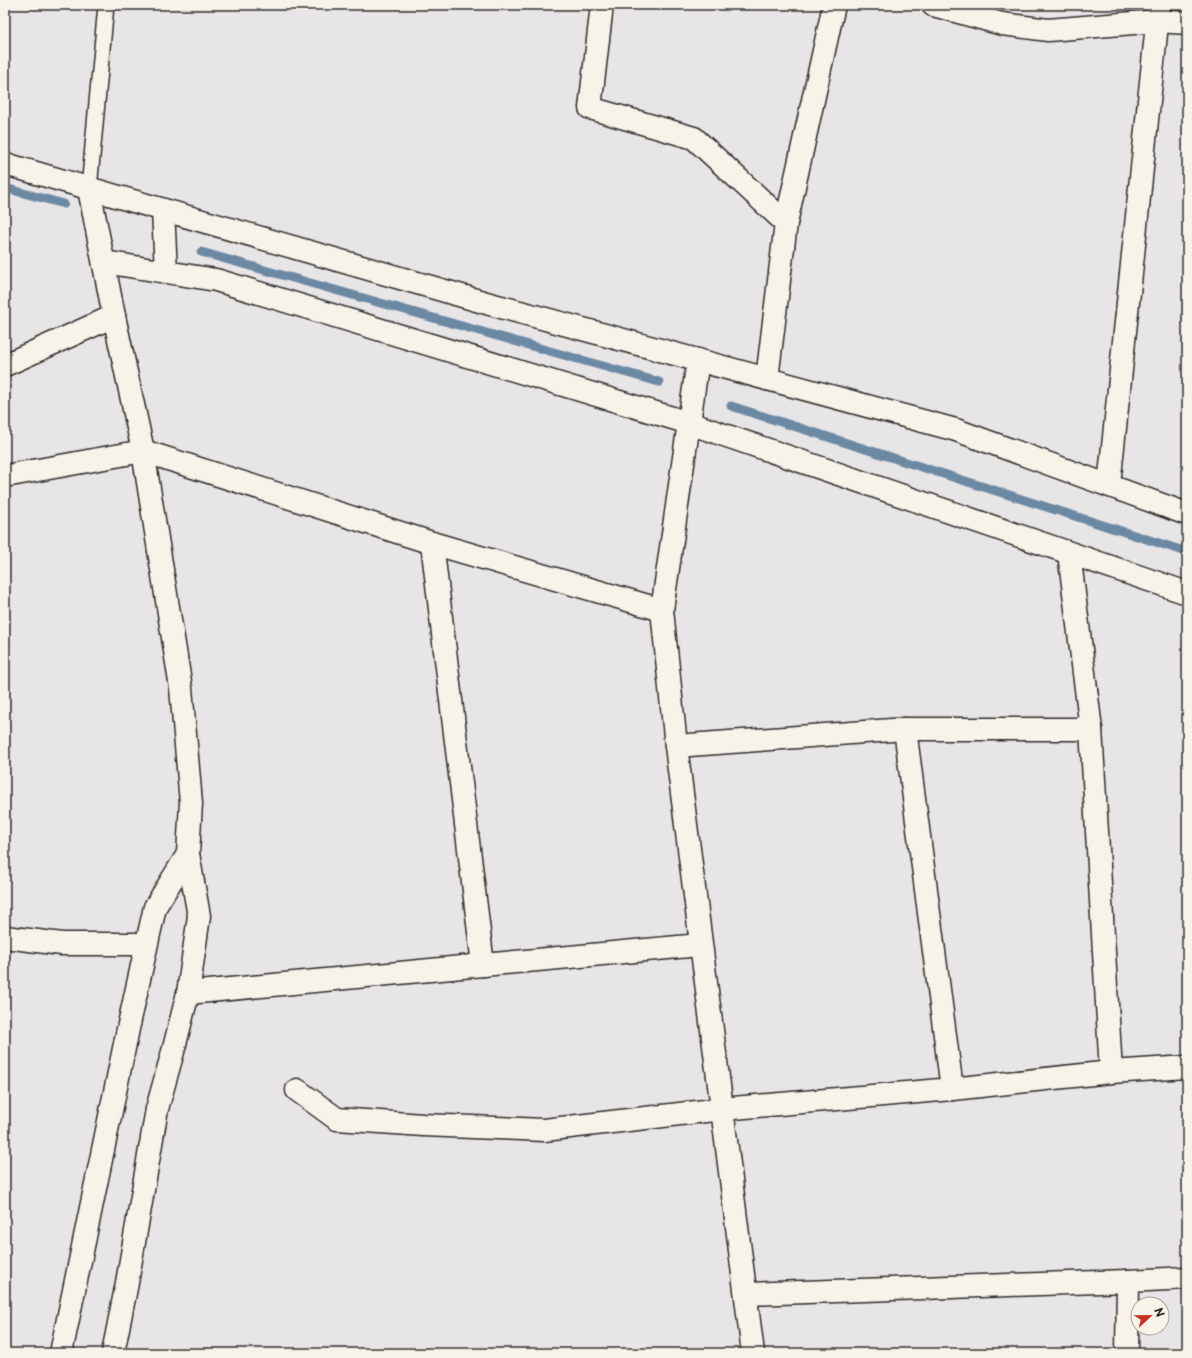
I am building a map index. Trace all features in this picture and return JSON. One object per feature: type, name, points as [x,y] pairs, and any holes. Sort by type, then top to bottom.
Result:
[{"type":"street","points":[[602,5],[590,108],[694,138],[786,222]]},
{"type":"street","points":[[767,379],[786,222],[834,5]]},
{"type":"street","points":[[933,5],[1002,24],[1048,30],[1159,13],[1187,23]]},
{"type":"street","points":[[1108,485],[1159,13]]},
{"type":"street","points":[[5,164],[490,304],[956,430],[1187,514]]},
{"type":"street","points":[[89,189],[114,316],[144,451],[181,688],[191,803],[188,854],[199,916],[188,994],[157,1109],[127,1283],[113,1353]]},
{"type":"street","points":[[163,210],[166,272]]},
{"type":"street","points":[[104,262],[216,280],[689,423],[1187,593]]},
{"type":"street","points":[[5,365],[114,316]]},
{"type":"street","points":[[698,360],[662,610],[676,746],[700,945],[753,1353]]},
{"type":"street","points":[[5,476],[144,451],[432,543],[662,610]]},
{"type":"street","points":[[432,543],[483,965]]},
{"type":"street","points":[[1069,553],[1091,729],[1111,1072]]},
{"type":"street","points":[[676,746],[905,728],[1091,729]]},
{"type":"street","points":[[905,728],[952,1089]]},
{"type":"street","points":[[61,1353],[146,944],[156,907],[188,854]]},
{"type":"street","points":[[5,937],[62,944],[146,944]]},
{"type":"street","points":[[188,994],[700,945]]},
{"type":"street","points":[[296,1090],[337,1119],[423,1125],[544,1130],[722,1109],[952,1089],[1111,1072],[1187,1067]]},
{"type":"street","points":[[746,1294],[1187,1278]]},
{"type":"street","points":[[1127,1353],[1128,1281]]},
{"type":"lane","points":[[89,189],[106,5]]},
{"type":"waterway","points":[[5,188],[64,204]]},
{"type":"waterway","points":[[201,252],[659,382]]},
{"type":"waterway","points":[[731,406],[1187,552]]}]
